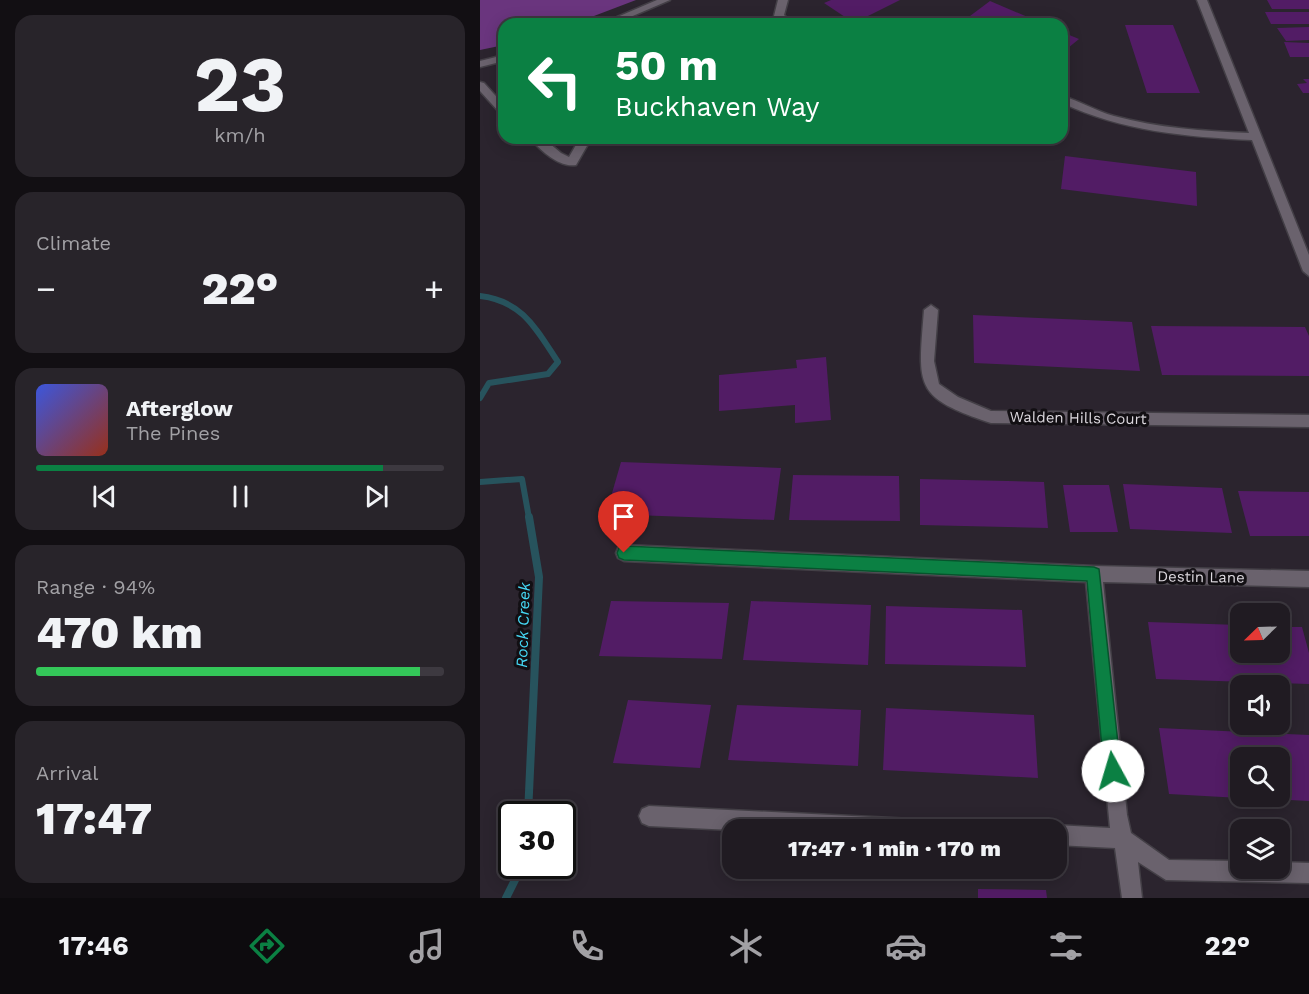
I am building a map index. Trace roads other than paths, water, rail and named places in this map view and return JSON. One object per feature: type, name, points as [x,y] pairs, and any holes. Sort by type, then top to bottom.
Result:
[{"type":"street","points":[[621,18],[665,0]]},
{"type":"street","points":[[781,18],[779,16],[783,0]]},
{"type":"street","points":[[1202,0],[1309,271]]},
{"type":"street","points":[[480,64],[498,60]]},
{"type":"street","points":[[480,85],[498,104]]},
{"type":"street","points":[[1068,102],[1094,114],[1149,128],[1191,134],[1257,137]]},
{"type":"street","points":[[543,144],[557,156],[572,162],[582,144]]},
{"type":"street","name":"Walden Hills Court","points":[[931,310],[927,366],[933,388],[962,407],[991,417],[1309,421]]},
{"type":"street","name":"Destin Lane","points":[[624,553],[1094,574],[1309,579]]},
{"type":"street","points":[[1094,574],[1117,815],[1128,860],[1132,898]]},
{"type":"street","points":[[649,816],[722,820]]},
{"type":"street","points":[[1067,836],[1122,838],[1166,870],[1309,873]]},
{"type":"waterway","name":"Rock Creek","points":[[480,296],[495,299],[518,310],[535,328],[558,362],[548,374],[489,383],[480,398]]},
{"type":"waterway","name":"Rock Creek","points":[[480,482],[522,479],[529,518]]},
{"type":"waterway","name":"Rock Creek","points":[[529,517],[539,577],[529,801]]},
{"type":"waterway","name":"Rock Creek","points":[[506,898],[516,879]]}]
